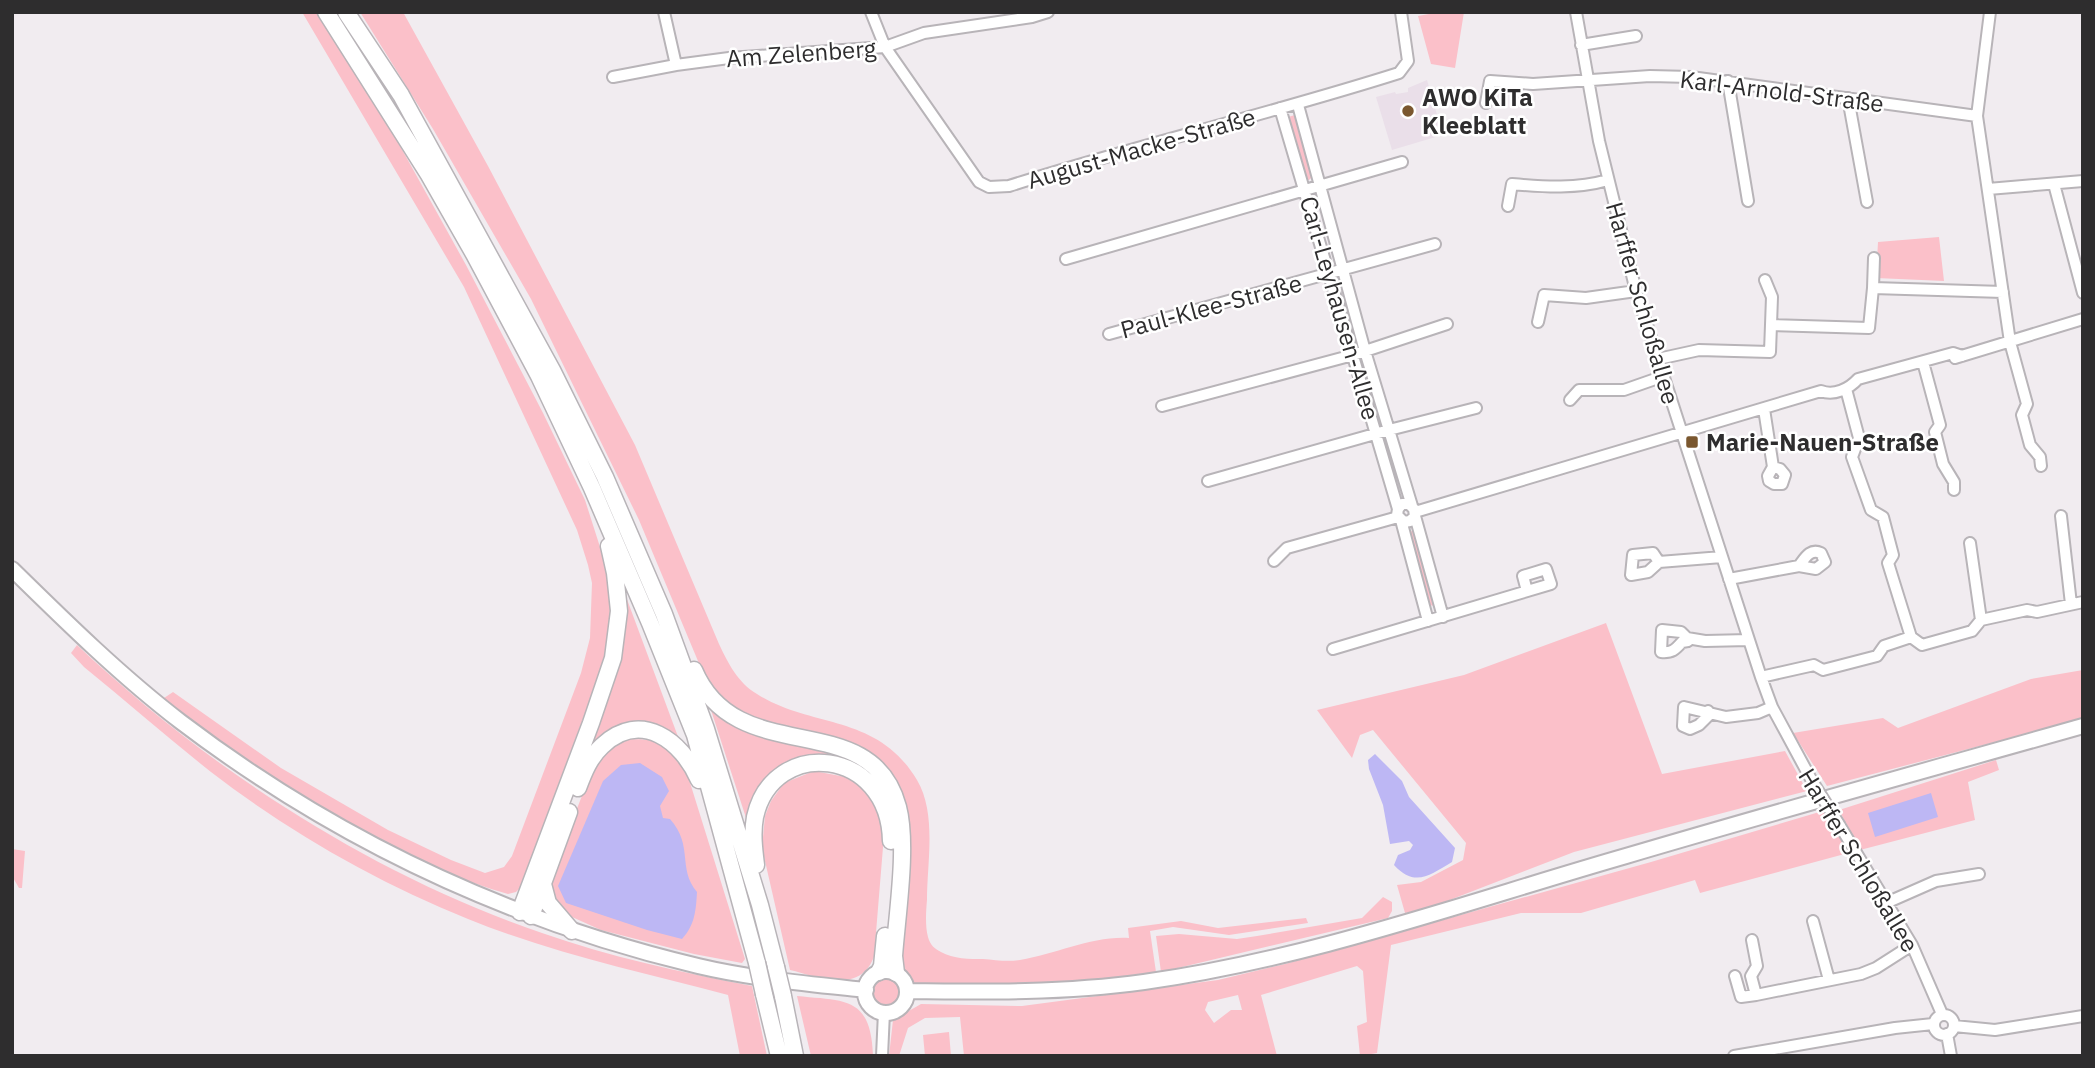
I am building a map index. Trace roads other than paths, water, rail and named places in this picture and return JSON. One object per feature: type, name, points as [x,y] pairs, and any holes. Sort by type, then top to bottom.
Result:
[{"type":"highway","points":[[326,12],[429,175],[474,254],[539,376],[592,488],[695,735],[757,963],[779,1056]]},
{"type":"highway","points":[[346,12],[401,95],[552,370],[605,477],[664,614],[706,729],[760,905],[795,1056]]},
{"type":"highway","points":[[525,914],[609,673],[616,642],[618,591],[608,544],[593,507],[592,488]]},
{"type":"highway","points":[[664,614],[681,642],[698,681],[722,710],[743,723],[765,731],[843,748],[872,765],[891,789],[899,810],[902,845],[894,956],[887,973]]},
{"type":"highway","points":[[525,914],[543,884],[585,770],[603,744],[620,734],[650,731],[670,739],[679,747],[694,768],[720,823]]},
{"type":"highway","points":[[760,905],[753,831],[755,816],[765,794],[781,776],[808,764],[833,764],[855,771],[873,785],[888,814],[891,835],[883,957],[887,973]]},
{"type":"highway","points":[[543,884],[548,904],[572,931]]},
{"type":"main road","points":[[12,569],[124,674],[179,720],[296,801],[396,858],[451,884],[572,931],[701,967],[788,982],[866,990]]},
{"type":"main road","points":[[907,991],[1077,989],[1143,982],[1268,959],[1402,924],[1637,852],[2083,726]]},
{"type":"main road","points":[[887,973],[904,981],[907,991],[903,1004],[891,1012],[878,1011],[869,1002],[866,990],[870,979],[887,973]]},
{"type":"street","points":[[664,12],[676,65]]},
{"type":"street","points":[[871,12],[885,47]]},
{"type":"street","name":"Am Zelenberg","points":[[613,77],[729,58],[885,47],[924,33],[1032,17],[1048,12]]},
{"type":"street","name":"August-Macke-Straße","points":[[885,47],[979,182],[989,187],[1009,186],[1298,105],[1399,73],[1405,68],[1408,54],[1401,12]]},
{"type":"street","name":"Harffer Schloßallee","points":[[1576,12],[1587,81],[1608,180],[1636,291],[1761,677],[1772,707],[1812,781],[1912,945],[1942,1014]]},
{"type":"street","points":[[1990,12],[1977,116],[2010,342],[2027,404],[2022,415],[2030,445],[2040,457],[2041,466]]},
{"type":"street","points":[[1581,45],[1636,36]]},
{"type":"street","name":"Karl-Arnold-Straße","points":[[1486,103],[1490,81],[1533,84],[1650,76],[1728,81],[1977,116]]},
{"type":"street","points":[[1728,81],[1748,201]]},
{"type":"street","points":[[1848,98],[1867,202]]},
{"type":"street","name":"Carl-Leyhausen-Allee","points":[[1298,105],[1365,351],[1443,617]]},
{"type":"street","name":"Carl-Leyhausen-Allee","points":[[1280,108],[1306,190],[1428,621]]},
{"type":"street","points":[[1066,259],[1402,162]]},
{"type":"street","points":[[1508,206],[1512,184],[1578,186],[1608,180]]},
{"type":"street","points":[[1988,189],[2083,181]]},
{"type":"street","points":[[2054,184],[2083,293]]},
{"type":"street","name":"Paul-Klee-Straße","points":[[1109,334],[1435,244]]},
{"type":"street","points":[[1771,325],[1869,328],[1874,258]]},
{"type":"street","points":[[1658,359],[1699,350],[1770,352],[1772,297],[1765,280]]},
{"type":"street","points":[[1873,288],[2003,292]]},
{"type":"street","points":[[1538,322],[1544,295],[1586,298],[1636,291]]},
{"type":"street","points":[[1273,561],[1287,548],[1399,515],[1410,521],[1414,511],[1821,391],[1829,394],[1876,381],[1880,374],[1925,361],[1935,364],[2083,319]]},
{"type":"street","points":[[1162,406],[1353,355],[1447,324]]},
{"type":"street","points":[[1925,361],[1940,425],[1935,432],[1943,464],[1954,482],[1954,490]]},
{"type":"street","points":[[1570,400],[1579,390],[1624,390],[1664,376]]},
{"type":"street","points":[[1849,387],[1859,438],[1852,457],[1871,510],[1883,517],[1893,555],[1888,563],[1904,622],[1911,637],[1922,645],[1972,631],[1982,620],[2077,603],[2061,516]]},
{"type":"street","points":[[1208,481],[1389,429],[1476,408]]},
{"type":"street","points":[[1763,409],[1773,467]]},
{"type":"street","points":[[1970,543],[1982,620]]},
{"type":"street","points":[[1658,562],[1722,557]]},
{"type":"street","points":[[1729,579],[1799,566]]},
{"type":"street","points":[[1333,649],[1527,592]]},
{"type":"street","points":[[1761,677],[1814,665],[1823,670],[1877,656],[1884,646],[1911,637]]},
{"type":"street","points":[[1688,638],[1705,642],[1749,640]]},
{"type":"street","points":[[1708,711],[1715,716],[1743,716],[1772,707]]},
{"type":"street","points":[[1886,903],[1936,881],[1979,874]]},
{"type":"street","points":[[1813,921],[1829,980]]},
{"type":"street","points":[[1752,940],[1757,965],[1751,976],[1756,995]]},
{"type":"street","points":[[1735,976],[1741,996],[1756,995],[1861,974],[1876,968],[1912,945]]},
{"type":"street","points":[[882,1056],[884,1012]]},
{"type":"street","points":[[1951,1056],[1951,1030],[1952,1018],[1942,1014],[1936,1017],[1933,1024],[1937,1032],[1951,1030],[1995,1030],[2083,1016]]},
{"type":"street","points":[[1734,1056],[1933,1024]]},
{"type":"place","name":"AWO KiTa Kleeblatt","points":[[1408,111]]},
{"type":"place","name":"Marie-Nauen-Straße","points":[[1692,442]]}]
